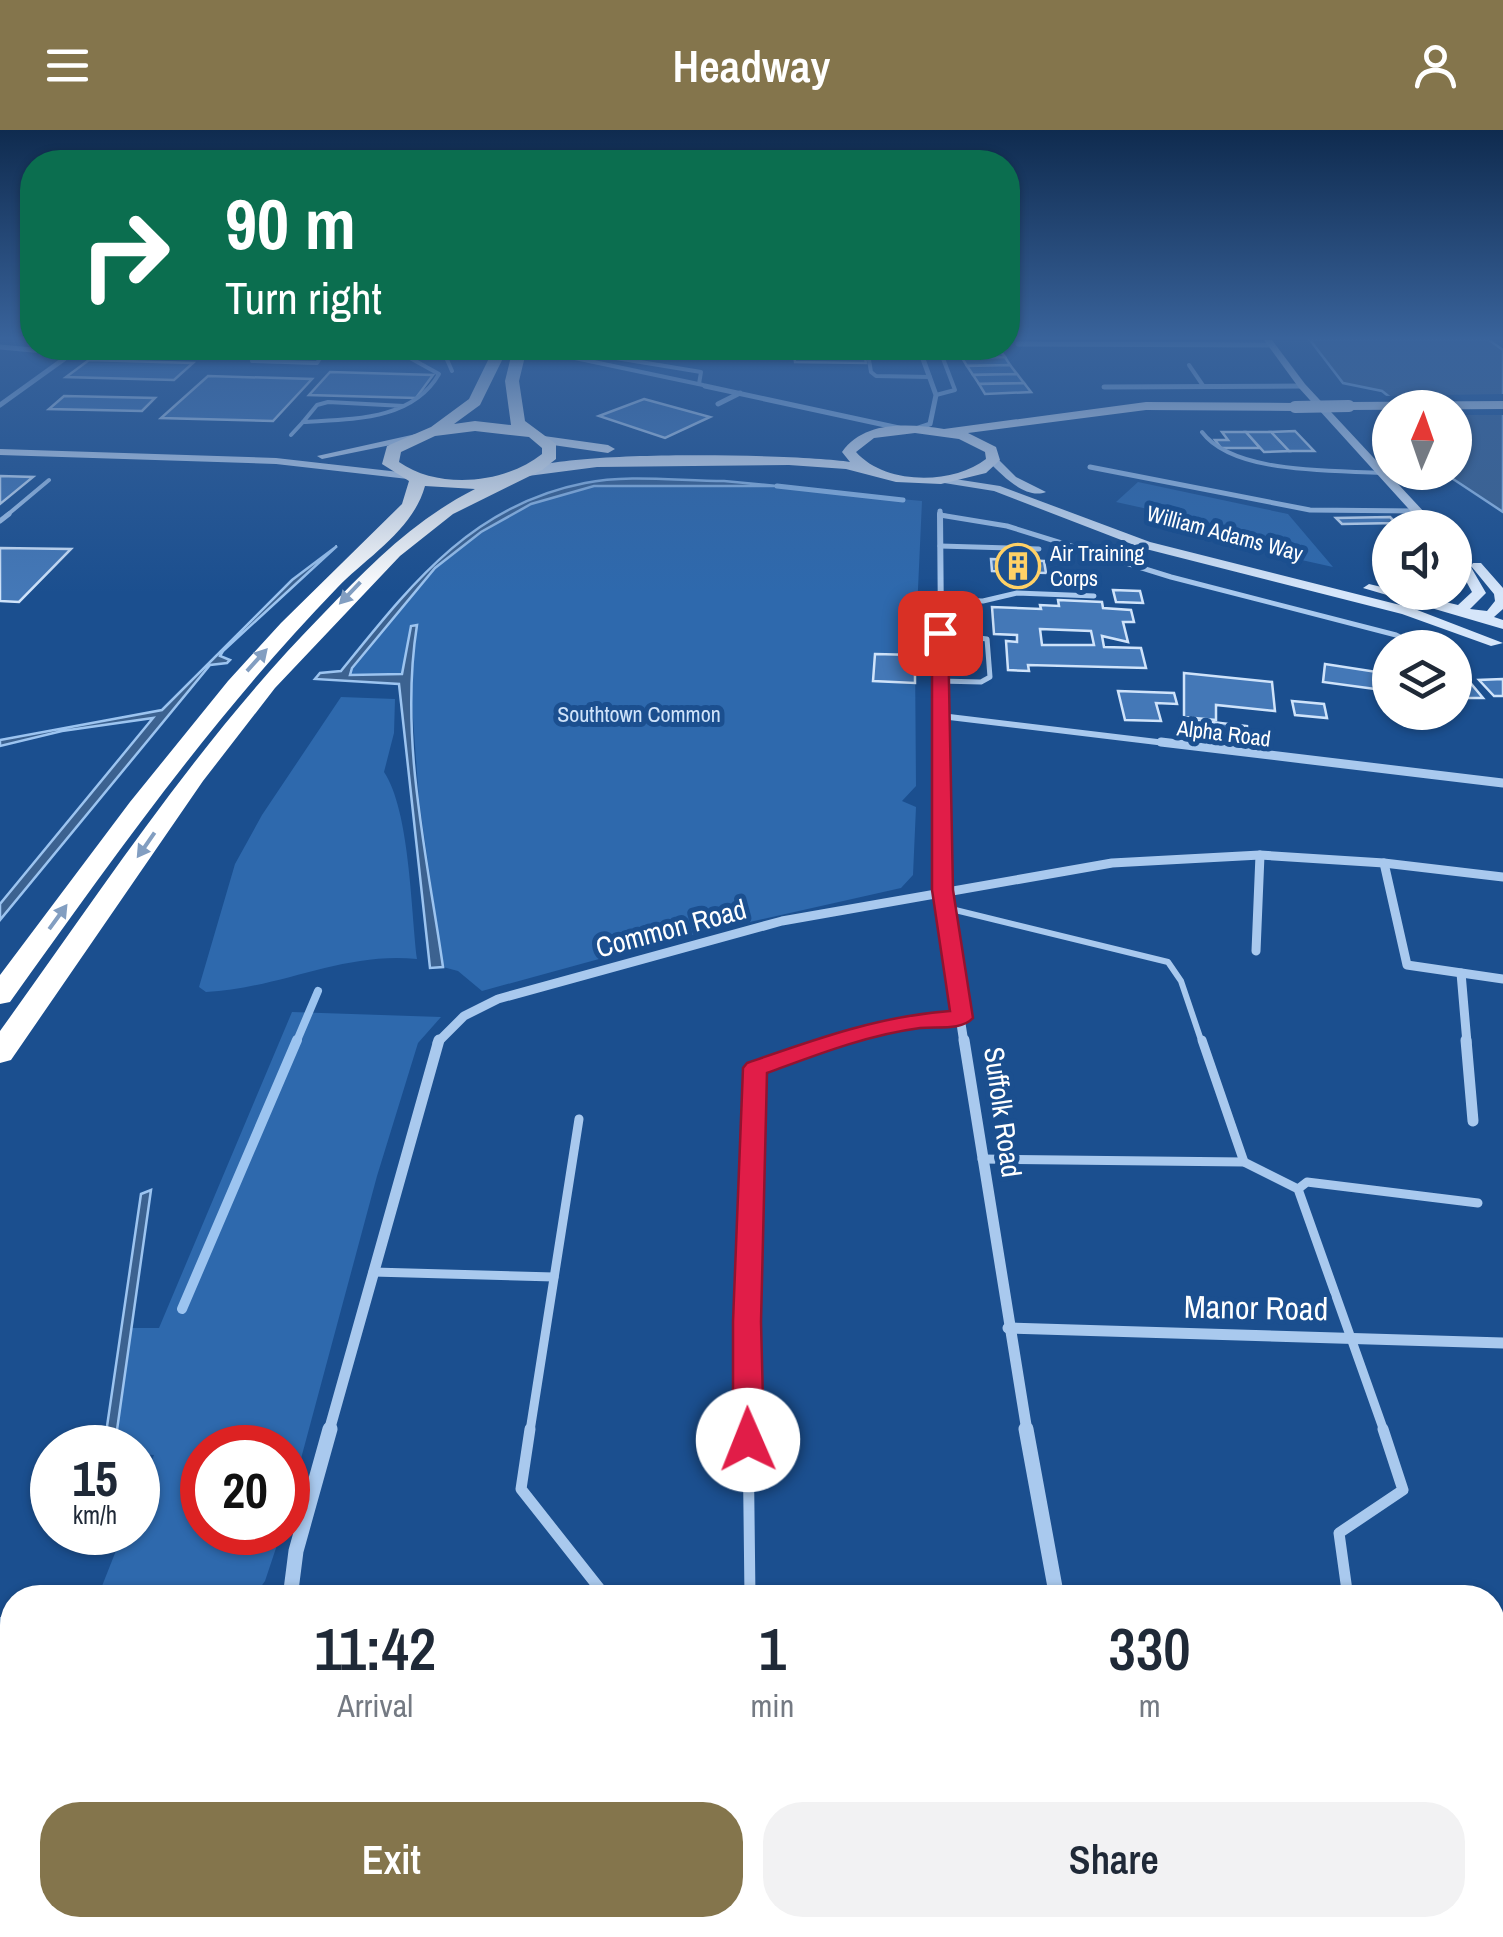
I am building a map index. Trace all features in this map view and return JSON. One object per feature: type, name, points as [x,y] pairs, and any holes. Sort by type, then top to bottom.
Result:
[{"type":"highway","points":[[439,424],[402,442],[389,457],[396,471],[413,478],[462,484],[509,478]]},
{"type":"highway","points":[[0,1053],[195,776],[267,683],[393,552],[447,510],[528,472],[550,456],[550,447],[519,424]]},
{"type":"highway","points":[[423,434],[475,426],[539,437]]},
{"type":"highway","points":[[0,996],[166,770],[299,614],[412,505],[413,478]]},
{"type":"main road","points":[[947,432],[1006,424]]},
{"type":"main road","points":[[528,472],[557,465],[630,462],[818,461],[901,478],[942,480],[977,472],[992,455],[1021,436],[1074,424]]},
{"type":"main road","points":[[539,437],[624,451],[814,452],[853,444],[870,435],[911,429],[975,439],[992,455]]},
{"type":"main road","points":[[853,444],[849,452],[853,461],[865,469]]},
{"type":"street","points":[[869,424],[874,428],[870,435]]},
{"type":"street","points":[[886,424],[911,429],[929,424]]},
{"type":"street","points":[[1337,424],[1372,463]]},
{"type":"street","points":[[276,461],[364,450],[423,434]]},
{"type":"street","points":[[0,452],[276,461],[413,478]]},
{"type":"street","name":"William Adams Way","points":[[992,455],[1012,479],[1113,524],[1483,618]]},
{"type":"street","points":[[1117,472],[1125,465]]},
{"type":"street","points":[[1090,467],[1310,510],[1372,511]]},
{"type":"street","name":"William Adams Way","points":[[942,480],[996,488],[1096,528],[1200,560],[1406,611],[1500,645]]},
{"type":"street","points":[[1398,490],[1417,510]]},
{"type":"street","name":"Suffolk Road","points":[[940,513],[942,890],[1008,1328],[1055,1585]]},
{"type":"street","points":[[1472,562],[1503,584]]},
{"type":"street","points":[[1477,566],[1500,593],[1502,602],[1483,618]]},
{"type":"street","points":[[1472,580],[1479,592],[1472,601]]},
{"type":"street","points":[[1465,610],[1462,614],[1500,645]]},
{"type":"street","name":"William Adams Way","points":[[1406,611],[1462,614]]},
{"type":"street","points":[[1483,618],[1503,625]]},
{"type":"street","name":"Alpha Road","points":[[941,716],[1503,783]]},
{"type":"street","points":[[1256,951],[1260,855]]},
{"type":"street","name":"Common Road","points":[[292,1585],[296,1551],[437,1043],[460,1018],[498,998],[764,926],[942,890],[1112,864],[1260,855],[1384,863],[1503,878]]},
{"type":"street","points":[[1384,863],[1407,965],[1503,979]]},
{"type":"street","points":[[1461,974],[1473,1121]]},
{"type":"street","name":"Manor Road","points":[[1008,1328],[1503,1343]]},
{"type":"lane","points":[[290,435],[301,424]]},
{"type":"lane","points":[[1202,432],[1213,446],[1228,453],[1298,466],[1372,472]]},
{"type":"lane","points":[[0,520],[49,480]]},
{"type":"lane","points":[[940,513],[1007,526],[1171,577],[1377,630]]},
{"type":"lane","points":[[940,546],[1040,549]]},
{"type":"lane","points":[[940,600],[983,601],[1017,593],[1094,596]]},
{"type":"lane","points":[[940,633],[987,639],[990,677],[982,682],[940,681]]},
{"type":"lane","points":[[944,907],[1168,962],[1182,981],[1244,1162]]},
{"type":"lane","points":[[750,1585],[747,1322],[755,1068],[838,1040],[918,1021],[962,1018]]},
{"type":"lane","points":[[579,1119],[521,1490],[597,1585]]},
{"type":"lane","points":[[982,1158],[1244,1162],[1298,1189],[1403,1490],[1340,1533],[1345,1585]]},
{"type":"lane","points":[[1298,1189],[1307,1182],[1478,1203]]},
{"type":"lane","points":[[373,1272],[554,1277]]},
{"type":"green space","points":[[1138,482],[1288,514],[1333,567],[1198,537],[1211,523],[1116,502]]},
{"type":"green space","name":"Southtown Common","points":[[741,484],[922,501],[915,655],[916,786],[902,801],[916,807],[913,875],[901,888],[661,942],[482,991],[458,971],[443,967],[419,800],[410,677],[349,675],[352,668],[435,568],[481,532],[530,505],[594,486]]},
{"type":"green space","points":[[341,697],[395,699],[394,733],[384,772],[393,789],[404,836],[417,959],[363,960],[206,992],[199,987],[235,864],[262,815]]},
{"type":"green space","points":[[292,1012],[441,1017],[418,1043],[377,1176],[310,1425],[180,1425],[180,1555],[274,1555],[262,1585],[102,1585],[114,1555],[160,1555],[160,1425],[117,1425],[131,1328],[159,1328]]},
{"type":"shaded area","points":[[1472,424],[1503,424],[1503,512],[1470,490]]},
{"type":"shaded area","points":[[601,480],[724,481],[777,486],[594,486],[531,504],[481,532],[435,568],[352,668],[350,675],[402,674],[411,626],[417,625],[412,668],[413,754],[443,967],[430,968],[399,684],[315,679],[320,673],[341,671],[392,609],[446,553],[508,510],[545,494]]},
{"type":"shaded area","points":[[337,546],[223,651],[220,656],[230,660],[227,663],[210,665],[0,920],[0,904],[153,718],[62,731],[0,746],[0,740],[162,710],[292,580]]},
{"type":"shaded area","points":[[151,1190],[117,1425],[107,1425],[141,1194]]},
{"type":"building","points":[[624,424],[694,424],[665,438]]},
{"type":"building","points":[[1295,431],[1314,451],[1289,451],[1271,432]]},
{"type":"building","points":[[1222,432],[1246,432],[1260,448],[1221,448],[1215,440],[1228,440]]},
{"type":"building","points":[[1246,432],[1271,432],[1289,451],[1264,452]]},
{"type":"building","points":[[0,476],[33,477],[0,504]]},
{"type":"building","points":[[1372,517],[1372,523],[1342,524],[1336,518]]},
{"type":"building","points":[[0,548],[71,549],[19,602],[0,601]]},
{"type":"building","name":"Air Training Corps","points":[[991,559],[1044,561],[1046,573],[992,571]]},
{"type":"building","points":[[1113,590],[1140,591],[1143,603],[1116,602]]},
{"type":"building","points":[[1058,600],[1102,602],[1103,608],[1131,610],[1134,622],[1123,622],[1128,642],[1102,636],[1104,647],[1141,648],[1146,668],[1028,665],[1029,671],[1008,670],[1006,641],[1017,642],[1017,635],[994,634],[992,607],[1059,606]],"holes":[[[1040,629],[1091,631],[1094,645],[1042,645]]]},
{"type":"building","points":[[875,654],[915,655],[915,683],[873,681]]},
{"type":"building","points":[[1325,664],[1372,671],[1372,689],[1323,682]]},
{"type":"building","points":[[1184,673],[1272,682],[1275,711],[1216,705],[1216,720],[1184,717]]},
{"type":"building","points":[[1503,679],[1503,696],[1494,696],[1479,680]]},
{"type":"building","points":[[1472,685],[1483,698],[1472,698]]},
{"type":"building","points":[[1118,691],[1174,693],[1177,704],[1156,703],[1161,721],[1125,720]]},
{"type":"building","points":[[1292,701],[1324,704],[1327,718],[1295,715]]},
{"type":"building","points":[[1195,720],[1247,726],[1247,740],[1194,733]]},
{"type":"waterway","points":[[777,486],[903,500]]},
{"type":"waterway","points":[[296,1043],[318,991]]},
{"type":"waterway","points":[[182,1309],[297,1040]]},
{"type":"place","name":"Air Training Corps","points":[[1018,566]]},
{"type":"route","points":[[748,1440],[747,1322],[755,1068],[838,1040],[918,1021],[962,1018],[942,890],[940,633]]}]
